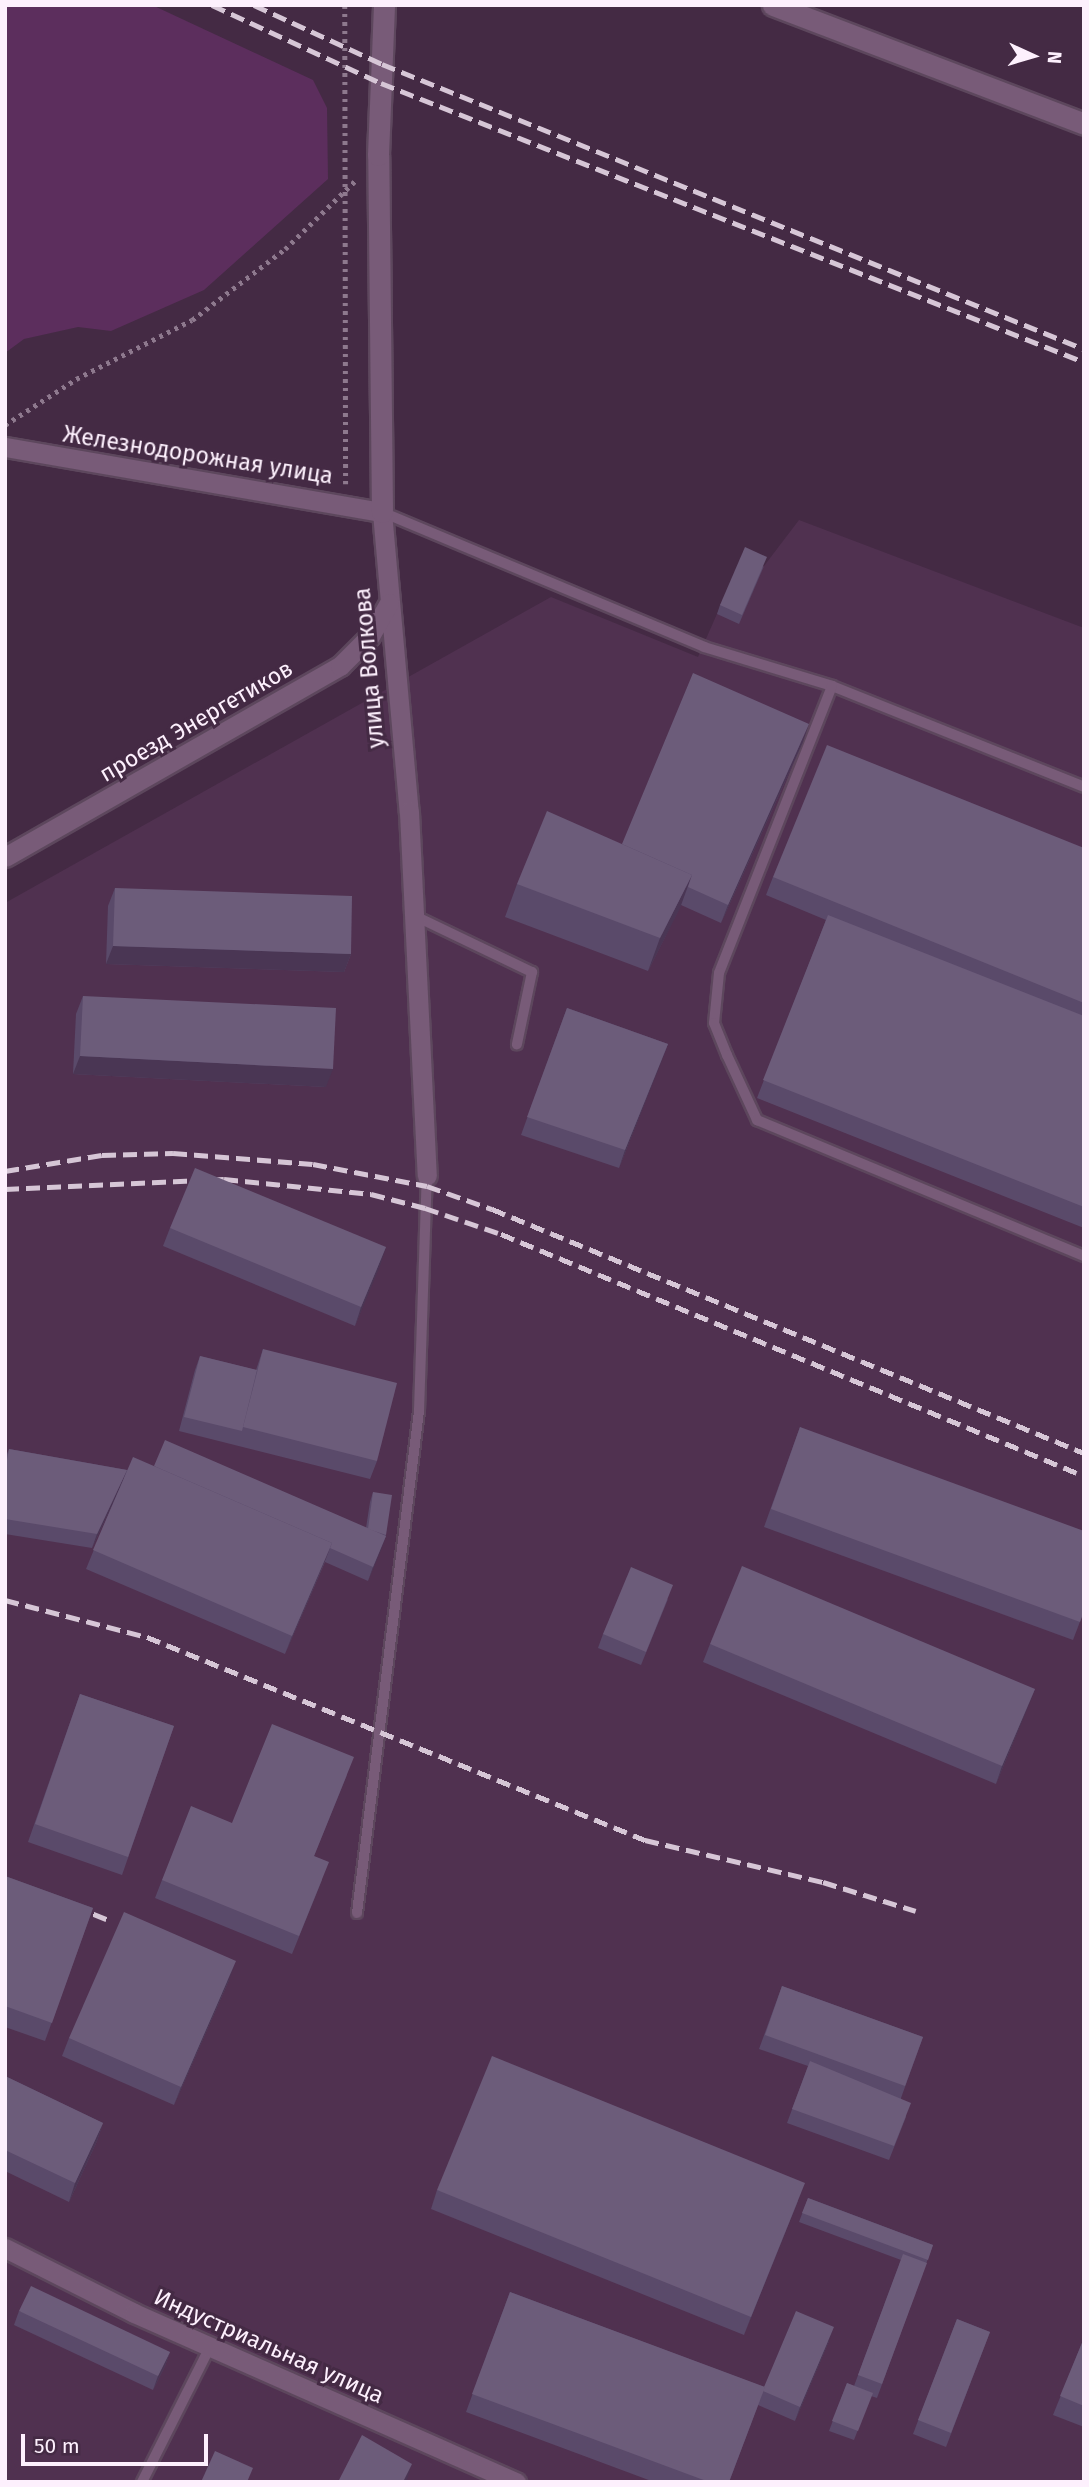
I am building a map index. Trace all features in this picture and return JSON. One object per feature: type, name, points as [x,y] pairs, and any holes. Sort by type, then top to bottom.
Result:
[{"type":"street","name":"улица Волкова","points":[[384,5],[377,155],[382,512],[415,916],[427,1176]]},
{"type":"street","points":[[773,5],[1084,124]]},
{"type":"street","name":"Железнодорожная улица","points":[[5,447],[382,512]]},
{"type":"street","name":"проезд Энергетиков","points":[[5,857],[340,667],[370,636],[389,603]]},
{"type":"street","name":"Индустриальная улица","points":[[5,2248],[210,2347],[516,2482]]},
{"type":"lane","points":[[382,512],[704,647],[832,685],[1084,787]]},
{"type":"lane","points":[[832,685],[719,973],[715,1023],[727,1055],[757,1120],[1084,1256]]},
{"type":"lane","points":[[415,916],[532,972],[517,1044]]},
{"type":"lane","points":[[357,1913],[419,1411],[427,1176]]},
{"type":"lane","points":[[142,2482],[210,2347]]},
{"type":"path","points":[[345,5],[346,504]]},
{"type":"path","points":[[5,425],[76,379],[192,320],[285,249],[346,191],[377,155]]},
{"type":"shaded area","points":[[5,5],[152,5],[313,80],[327,108],[328,179],[204,290],[111,331],[78,327],[24,339],[5,353]]},
{"type":"shaded area","points":[[799,520],[1084,628],[1084,2482],[5,2482],[5,903],[551,597],[698,657],[742,557],[764,566]]},
{"type":"building","points":[[745,547],[767,557],[742,615],[720,605]]},
{"type":"building","points":[[693,673],[809,724],[728,905],[688,887],[692,875],[622,844]]},
{"type":"building","points":[[827,745],[1084,848],[1084,1003],[773,877]]},
{"type":"building","points":[[547,811],[692,875],[660,938],[517,884]]},
{"type":"building","points":[[115,888],[352,896],[351,954],[113,946]]},
{"type":"building","points":[[828,915],[1084,1016],[1084,1207],[763,1080]]},
{"type":"building","points":[[83,996],[336,1008],[333,1069],[80,1056]]},
{"type":"building","points":[[567,1008],[668,1044],[625,1150],[527,1117]]},
{"type":"building","points":[[195,1168],[386,1247],[361,1307],[170,1228]]},
{"type":"building","points":[[263,1349],[397,1383],[377,1461],[243,1427]]},
{"type":"building","points":[[200,1356],[257,1370],[242,1431],[184,1417]]},
{"type":"building","points":[[800,1427],[1084,1531],[1084,1611],[1080,1622],[771,1509]]},
{"type":"building","points":[[165,1440],[386,1536],[373,1567],[330,1548],[332,1543],[154,1466]]},
{"type":"building","points":[[9,1449],[127,1470],[97,1534],[5,1519],[5,1470]]},
{"type":"building","points":[[133,1457],[332,1543],[292,1636],[93,1550]]},
{"type":"building","points":[[373,1492],[392,1495],[386,1535],[368,1529]]},
{"type":"building","points":[[742,1566],[1035,1689],[1002,1766],[710,1644]]},
{"type":"building","points":[[631,1567],[673,1585],[646,1652],[603,1634]]},
{"type":"building","points":[[80,1694],[174,1726],[128,1857],[35,1824]]},
{"type":"building","points":[[272,1724],[354,1757],[314,1856],[329,1862],[299,1936],[162,1880],[191,1806],[232,1823]]},
{"type":"building","points":[[5,1876],[93,1908],[52,2023],[5,2006]]},
{"type":"building","points":[[124,1912],[236,1961],[181,2087],[69,2038]]},
{"type":"building","points":[[782,1986],[923,2037],[905,2086],[765,2035]]},
{"type":"building","points":[[492,2056],[805,2183],[751,2317],[437,2190]]},
{"type":"building","points":[[810,2061],[911,2103],[894,2146],[792,2109]]},
{"type":"building","points":[[5,2076],[103,2123],[75,2183],[5,2150]]},
{"type":"building","points":[[808,2198],[933,2245],[928,2260],[802,2213]]},
{"type":"building","points":[[903,2254],[927,2263],[882,2384],[858,2375]]},
{"type":"building","points":[[31,2286],[170,2352],[158,2376],[19,2311]]},
{"type":"building","points":[[510,2292],[765,2387],[729,2482],[709,2482],[472,2394]]},
{"type":"building","points":[[796,2311],[834,2327],[800,2407],[763,2391]]},
{"type":"building","points":[[957,2319],[990,2332],[951,2433],[918,2420]]},
{"type":"building","points":[[1084,2338],[1084,2406],[1060,2396]]},
{"type":"building","points":[[847,2383],[873,2393],[858,2431],[832,2421]]},
{"type":"building","points":[[362,2435],[412,2464],[403,2482],[338,2482]]},
{"type":"building","points":[[215,2451],[253,2468],[247,2482],[201,2482]]},
{"type":"railway","points":[[212,5],[381,83],[1084,362]]},
{"type":"railway","points":[[254,5],[382,64],[1084,349]]},
{"type":"railway","points":[[5,1171],[102,1155],[173,1153],[313,1164],[427,1186],[492,1209],[1084,1453]]},
{"type":"railway","points":[[5,1189],[224,1179],[371,1194],[425,1208],[501,1234],[1084,1476]]},
{"type":"railway","points":[[5,1600],[147,1637],[645,1840],[823,1882],[916,1911]]},
{"type":"railway","points":[[74,1906],[106,1919]]}]
